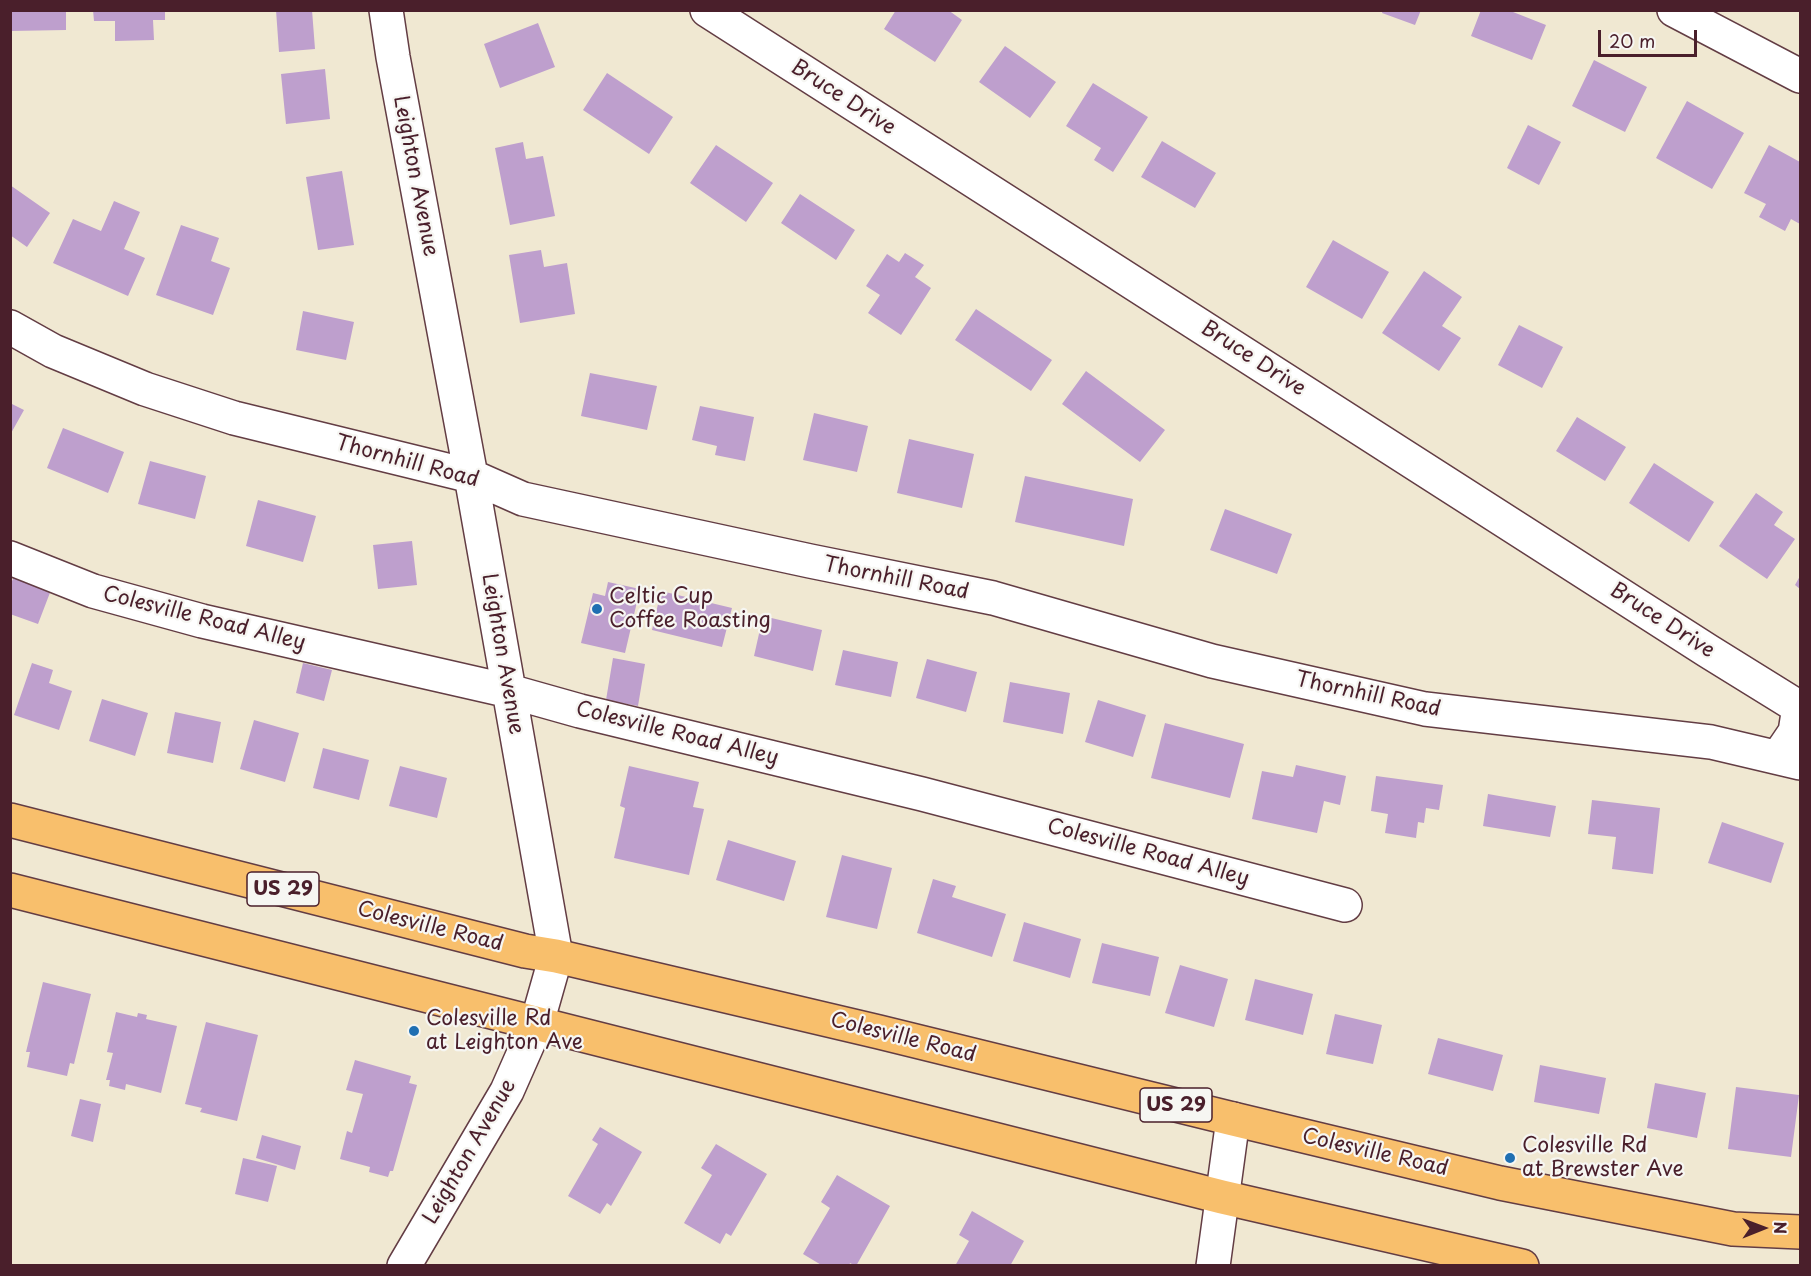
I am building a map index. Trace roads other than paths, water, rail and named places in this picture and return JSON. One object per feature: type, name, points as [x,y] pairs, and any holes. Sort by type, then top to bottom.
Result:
[{"type":"highway","name":"Colesville Road","points":[[10,820],[525,951],[556,956],[879,1032],[1233,1119],[1524,1187],[1732,1229],[1800,1232]]},
{"type":"highway","points":[[10,890],[1222,1197],[1521,1266]]},
{"type":"street","name":"Leighton Avenue","points":[[386,10],[556,956],[537,1023],[507,1091],[404,1266]]},
{"type":"street","name":"Bruce Drive","points":[[707,10],[1800,708],[1789,760]]},
{"type":"street","points":[[1675,11],[1800,76]]},
{"type":"street","name":"Thornhill Road","points":[[10,327],[53,351],[145,390],[234,418],[471,476],[523,499],[798,559],[993,598],[1212,661],[1425,709],[1711,742],[1789,760]]},
{"type":"street","name":"Colesville Road Alley","points":[[10,558],[93,591],[191,618],[509,691],[580,711],[945,800],[1345,905]]},
{"type":"street","points":[[1213,1266],[1233,1119]]},
{"type":"place","name":"Celtic Cup Coffee Roasting","points":[[597,609]]},
{"type":"place","name":"Colesville Rd at Leighton Ave","points":[[414,1031]]},
{"type":"place","name":"Colesville Rd at Brewster Ave","points":[[1510,1158]]}]
